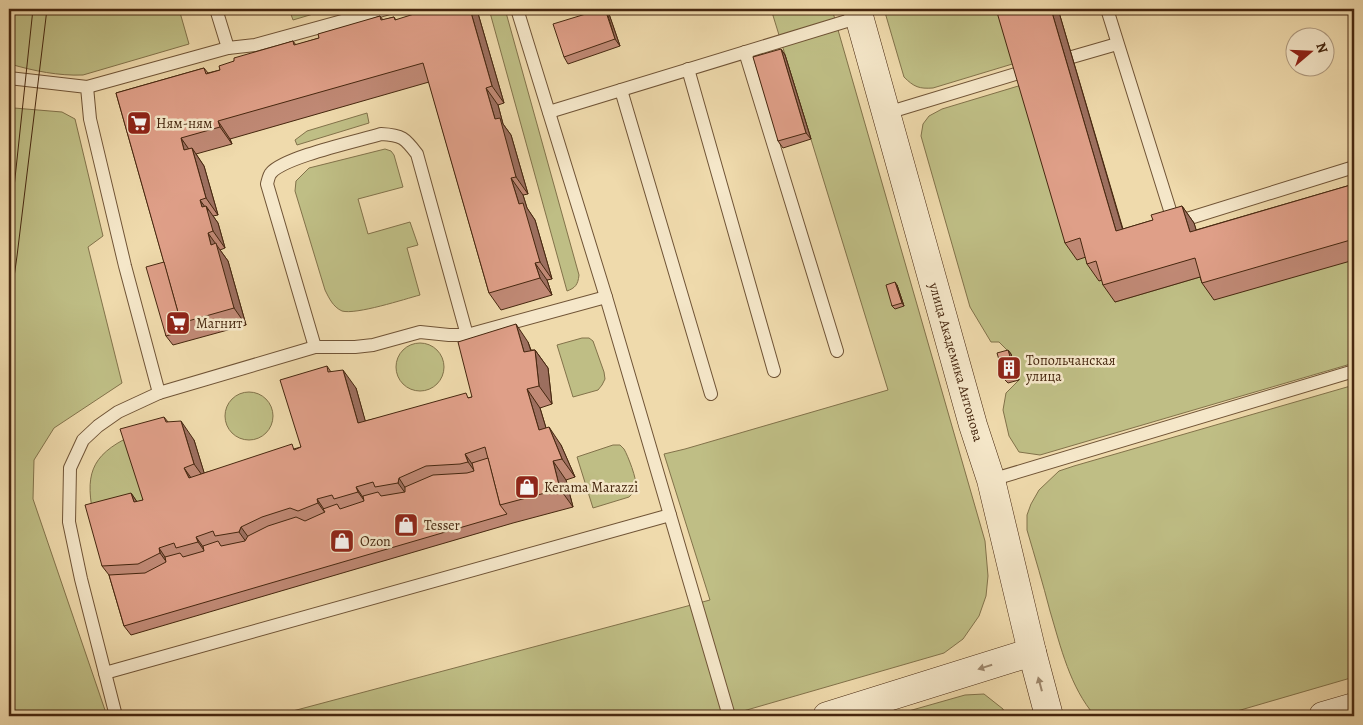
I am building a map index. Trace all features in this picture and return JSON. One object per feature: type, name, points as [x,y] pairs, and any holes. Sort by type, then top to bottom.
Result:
[{"type":"main road","name":"улица Академика Антонова","points":[[859,13],[973,425],[990,480],[1049,716]]},
{"type":"main road","points":[[827,716],[1032,652]]},
{"type":"main road","points":[[1323,716],[1354,707]]},
{"type":"lane","points":[[216,9],[228,48]]},
{"type":"lane","points":[[9,78],[86,87],[228,48],[255,44],[383,9]]},
{"type":"lane","points":[[517,9],[606,297],[729,716]]},
{"type":"lane","points":[[1106,9],[1174,223],[1354,168]]},
{"type":"lane","points":[[549,112],[745,52],[859,13]]},
{"type":"lane","points":[[1072,57],[1117,44]]},
{"type":"lane","points":[[745,52],[837,352]]},
{"type":"lane","points":[[688,69],[774,371]]},
{"type":"lane","points":[[887,113],[1022,72]]},
{"type":"lane","points":[[86,87],[90,119],[125,266],[159,393]]},
{"type":"lane","points":[[621,90],[710,394]]},
{"type":"lane","points":[[315,347],[267,184],[270,174],[294,159],[381,134],[395,135],[407,142],[416,154],[467,335]]},
{"type":"lane","points":[[116,716],[80,579],[69,522],[70,468],[83,440],[98,426],[118,412],[159,393],[315,347],[374,345],[420,332],[467,335],[606,297]]},
{"type":"lane","points":[[990,480],[1354,371]]},
{"type":"lane","points":[[105,673],[670,515]]},
{"type":"shaded area","points":[[11,9],[179,9],[189,44],[83,75],[65,75],[37,71],[10,64],[9,62]]},
{"type":"shaded area","points":[[289,9],[330,9],[293,20]]},
{"type":"shaded area","points":[[489,9],[505,9],[579,275],[576,286],[567,291]]},
{"type":"shaded area","points":[[771,9],[832,9],[985,541],[988,576],[986,596],[979,616],[963,639],[944,653],[726,716],[274,716],[710,600],[664,454],[888,390]]},
{"type":"shaded area","points":[[884,9],[1003,9],[1019,62],[933,88],[917,87],[904,77]]},
{"type":"shaded area","points":[[1025,84],[1092,256],[1108,278],[1115,302],[1207,275],[1354,260],[1354,363],[1040,455],[1019,452],[1009,436],[1003,410],[1006,393],[1019,380],[1011,354],[999,342],[991,342],[970,307],[921,136],[923,124],[929,116],[942,109]]},
{"type":"shaded area","points":[[14,108],[62,112],[75,119],[103,236],[88,247],[122,383],[54,428],[34,460],[33,499],[107,716],[9,716],[9,110]]},
{"type":"shaded area","points":[[367,113],[369,123],[297,145],[295,140],[307,131]]},
{"type":"shaded area","points":[[385,149],[391,151],[394,155],[403,187],[358,199],[368,234],[410,222],[418,245],[407,248],[420,295],[369,309],[349,312],[342,311],[334,305],[325,290],[295,191],[296,181],[309,168]]},
{"type":"shaded area","points":[[589,338],[593,341],[605,379],[598,390],[573,397],[557,345]]},
{"type":"shaded area","points":[[420,343],[429,345],[437,350],[442,358],[444,367],[442,376],[437,384],[429,389],[420,391],[411,389],[403,384],[398,376],[396,367],[398,358],[403,350],[411,345]]},
{"type":"shaded area","points":[[1354,385],[1354,677],[1220,716],[1095,716],[1079,693],[1067,666],[1027,530],[1027,515],[1039,490],[1059,471],[1074,466]]},
{"type":"shaded area","points":[[249,392],[258,394],[266,399],[271,407],[273,416],[271,425],[266,433],[258,438],[249,440],[240,438],[232,433],[227,425],[225,416],[227,407],[232,399],[240,394]]},
{"type":"shaded area","points":[[131,436],[145,503],[94,519],[90,491],[93,469],[106,451]]},
{"type":"shaded area","points":[[613,445],[620,445],[624,449],[634,473],[636,487],[629,497],[593,508],[577,457]]},
{"type":"shaded area","points":[[984,694],[1003,709],[1006,716],[891,716],[965,695]]},
{"type":"building","points":[[412,9],[470,9],[492,86],[486,88],[495,119],[500,118],[516,177],[511,178],[519,204],[523,203],[540,262],[535,263],[540,278],[489,293],[423,63],[218,121],[220,127],[181,138],[184,150],[192,148],[206,198],[200,200],[202,207],[206,206],[213,231],[208,233],[211,245],[216,243],[234,308],[181,323],[116,93],[204,68],[206,74],[220,70],[219,66],[234,61],[234,58],[293,41],[294,45],[319,38],[318,34],[380,16],[381,20],[394,17],[395,20],[414,14]]},
{"type":"building","points":[[605,9],[615,39],[564,57],[553,24]]},
{"type":"building","points":[[996,9],[1051,9],[1116,231],[1153,220],[1151,215],[1182,206],[1190,232],[1354,184],[1354,239],[1202,283],[1195,258],[1103,285],[1096,261],[1087,264],[1080,238],[1065,243]]},
{"type":"building","points":[[781,49],[806,133],[778,141],[753,57]]},
{"type":"building","points":[[164,262],[181,323],[187,330],[166,336],[146,267]]},
{"type":"building","points":[[895,282],[902,303],[892,306],[886,285]]},
{"type":"building","points":[[516,324],[524,352],[535,350],[539,386],[527,389],[539,430],[549,427],[562,459],[553,461],[560,489],[500,505],[485,447],[465,454],[468,462],[426,466],[399,478],[398,483],[375,487],[373,482],[356,487],[358,492],[334,499],[332,495],[317,499],[318,503],[298,511],[290,508],[262,517],[241,527],[239,532],[215,536],[213,531],[196,537],[198,542],[176,548],[174,543],[159,548],[160,553],[138,564],[102,566],[85,505],[131,493],[134,502],[143,500],[120,429],[164,417],[166,422],[181,421],[194,464],[184,468],[189,478],[292,444],[294,450],[301,447],[280,380],[327,366],[328,372],[343,370],[358,423],[466,393],[468,398],[472,397],[458,342]]},
{"type":"building","name":"Топольчанская улица","points":[[1008,350],[1016,376],[1005,380],[997,353]]},
{"type":"building","points":[[488,458],[500,505],[507,514],[124,626],[109,575],[145,573],[166,562],[165,557],[180,553],[183,557],[204,551],[203,546],[218,541],[221,546],[245,541],[248,536],[268,526],[296,517],[305,521],[325,512],[323,509],[337,504],[340,509],[364,501],[363,496],[378,492],[381,496],[405,492],[405,487],[433,475],[474,471],[472,463]]},
{"type":"tram line","points":[[9,220],[33,9]]},
{"type":"tram line","points":[[9,313],[47,9]]},
{"type":"place","name":"Ням-ням","points":[[139,123]]},
{"type":"place","name":"Магнит","points":[[178,323]]},
{"type":"place","name":"Топольчанская улица","points":[[1009,368]]},
{"type":"place","name":"Kerama Marazzi","points":[[527,487]]},
{"type":"place","name":"Tesser","points":[[406,525]]},
{"type":"place","name":"Ozon","points":[[342,541]]}]
